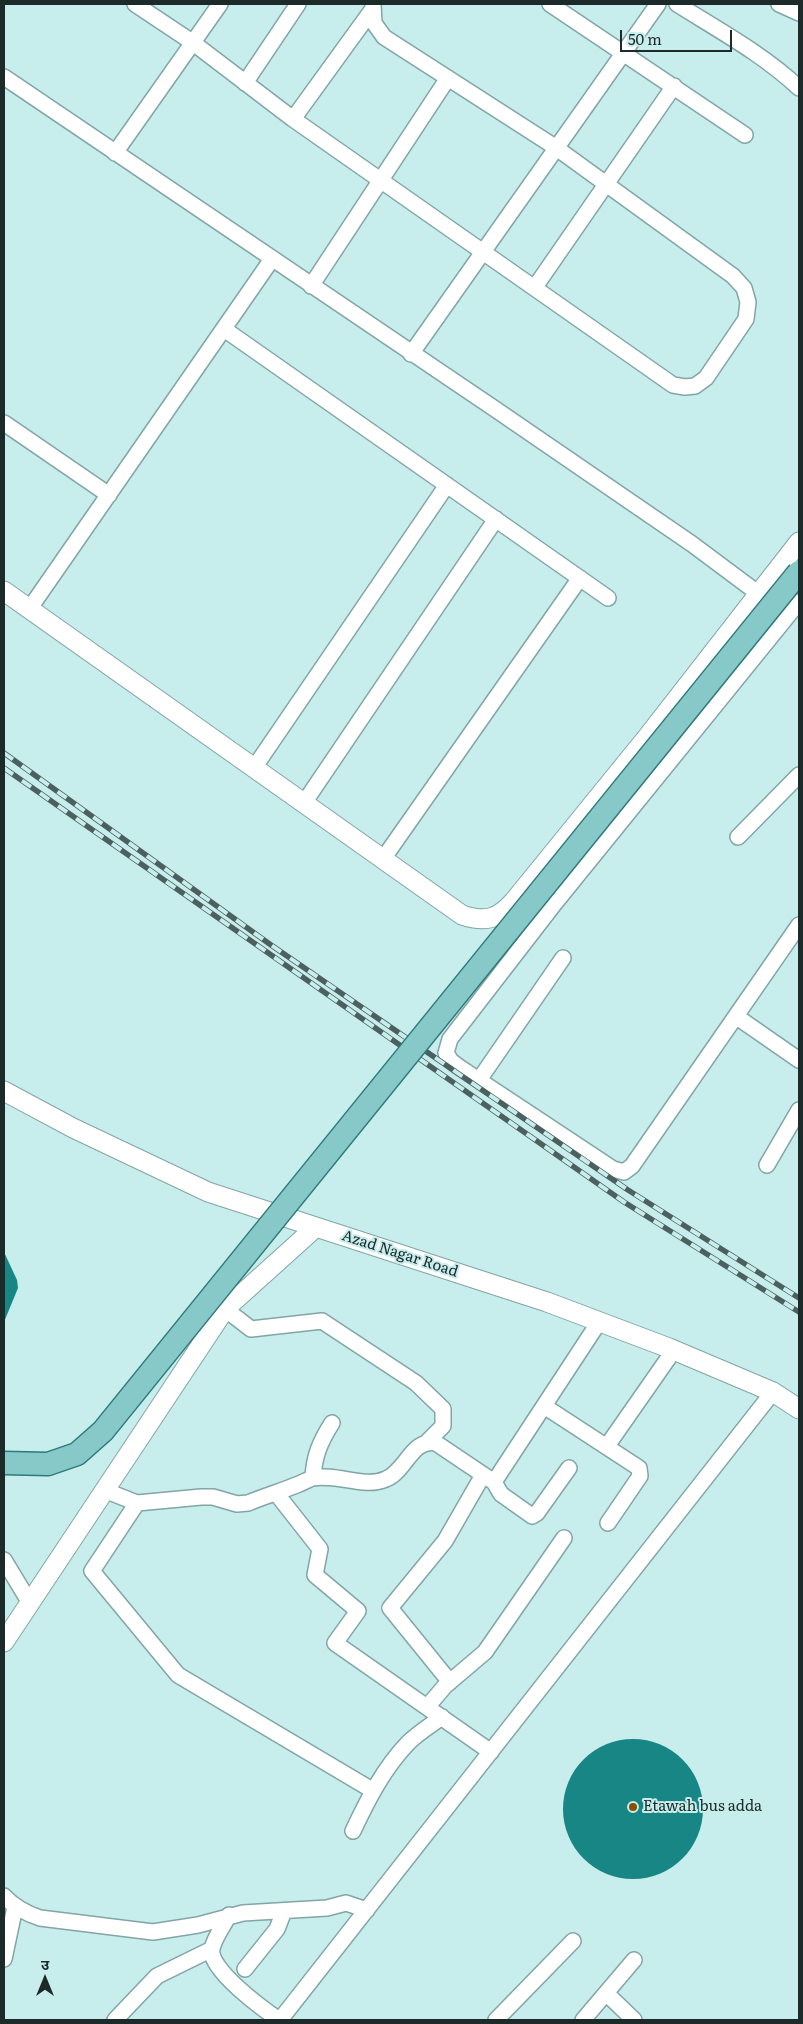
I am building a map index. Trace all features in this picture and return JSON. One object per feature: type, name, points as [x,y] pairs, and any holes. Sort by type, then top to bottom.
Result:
[{"type":"main road","points":[[4,1463],[48,1464],[77,1454],[103,1431],[799,572]]},
{"type":"street","points":[[135,4],[192,42],[292,119],[673,385],[684,387],[696,386],[706,378],[746,318],[748,302],[744,288],[733,276],[555,147],[384,36],[374,22],[372,7]]},
{"type":"street","points":[[115,153],[220,4]]},
{"type":"street","points":[[245,82],[298,4]]},
{"type":"street","points":[[550,4],[569,9],[624,52],[745,135]]},
{"type":"street","points":[[411,354],[482,250],[658,4]]},
{"type":"street","points":[[676,4],[746,47],[782,72],[799,88]]},
{"type":"street","points":[[779,4],[799,13]]},
{"type":"street","points":[[292,119],[372,7]]},
{"type":"street","points":[[4,77],[684,538],[758,594]]},
{"type":"street","points":[[311,286],[382,181],[448,78]]},
{"type":"street","points":[[535,287],[674,86]]},
{"type":"street","points":[[30,608],[272,259]]},
{"type":"street","points":[[224,329],[608,598]]},
{"type":"street","points":[[4,423],[109,494]]},
{"type":"street","points":[[254,768],[447,485]]},
{"type":"street","points":[[304,803],[496,519]]},
{"type":"street","points":[[4,591],[462,915],[477,920],[490,919],[504,912],[648,736],[799,542]]},
{"type":"street","points":[[383,859],[580,578]]},
{"type":"street","points":[[798,931],[632,1166],[624,1172],[613,1169],[479,1080],[451,1060],[446,1052],[450,1039],[556,903],[799,602]]},
{"type":"street","points":[[738,837],[799,776]]},
{"type":"street","points":[[479,1080],[563,958]]},
{"type":"street","points":[[737,1016],[799,1060]]},
{"type":"street","name":"Azad Nagar Road","points":[[4,1091],[73,1128],[208,1192],[547,1302],[674,1350],[773,1392],[799,1409]]},
{"type":"street","points":[[767,1165],[799,1110]]},
{"type":"street","points":[[4,1642],[225,1309],[316,1227]]},
{"type":"street","points":[[104,1490],[138,1503],[213,1497],[237,1504],[313,1478],[344,1478],[368,1482],[387,1479],[395,1474],[421,1444],[428,1441],[443,1426],[443,1409],[416,1382],[322,1321],[251,1328],[225,1309]]},
{"type":"street","points":[[450,1682],[390,1608],[445,1541],[488,1478],[544,1406],[600,1322]]},
{"type":"street","points":[[607,1446],[674,1350]]},
{"type":"street","points":[[229,1915],[212,1949],[212,1957],[221,1972],[257,2005],[279,2020],[773,1392]]},
{"type":"street","points":[[544,1406],[634,1463],[641,1472],[638,1481],[608,1522]]},
{"type":"street","points":[[313,1478],[314,1459],[317,1448],[332,1423]]},
{"type":"street","points":[[428,1441],[436,1443],[488,1478],[500,1494],[532,1516],[537,1513],[568,1468]]},
{"type":"street","points":[[276,1492],[320,1549],[314,1575],[358,1611],[335,1643],[491,1752]]},
{"type":"street","points":[[138,1503],[92,1571],[178,1674],[372,1790]]},
{"type":"street","points":[[427,1707],[450,1682],[486,1652],[564,1538]]},
{"type":"street","points":[[4,1560],[30,1603]]},
{"type":"street","points":[[353,1830],[372,1790],[409,1742],[442,1717]]},
{"type":"street","points":[[4,1896],[15,1906],[40,1918],[152,1932],[198,1925],[229,1915],[327,1908],[346,1903],[367,1910]]},
{"type":"street","points":[[4,1959],[15,1906]]},
{"type":"street","points":[[245,1969],[278,1928],[284,1910]]},
{"type":"street","points":[[496,2020],[573,1941]]},
{"type":"street","points":[[115,2020],[157,1976],[212,1949]]},
{"type":"street","points":[[583,2020],[634,1960]]},
{"type":"street","points":[[606,1993],[634,2020]]},
{"type":"building","points":[[4,1252],[17,1280],[18,1288],[4,1322]]},
{"type":"building","name":"Etawah bus adda","points":[[633,1739],[660,1745],[672,1751],[682,1760],[691,1770],[697,1782],[703,1809],[697,1836],[691,1848],[682,1858],[672,1867],[660,1873],[633,1879],[606,1873],[594,1867],[584,1858],[575,1848],[569,1836],[563,1809],[569,1782],[575,1770],[584,1760],[594,1751],[606,1745]]},
{"type":"railway","points":[[4,753],[271,945],[628,1190],[799,1298]]},
{"type":"railway","points":[[4,768],[624,1202],[799,1312]]},
{"type":"place","name":"Etawah bus adda","points":[[633,1807]]}]
